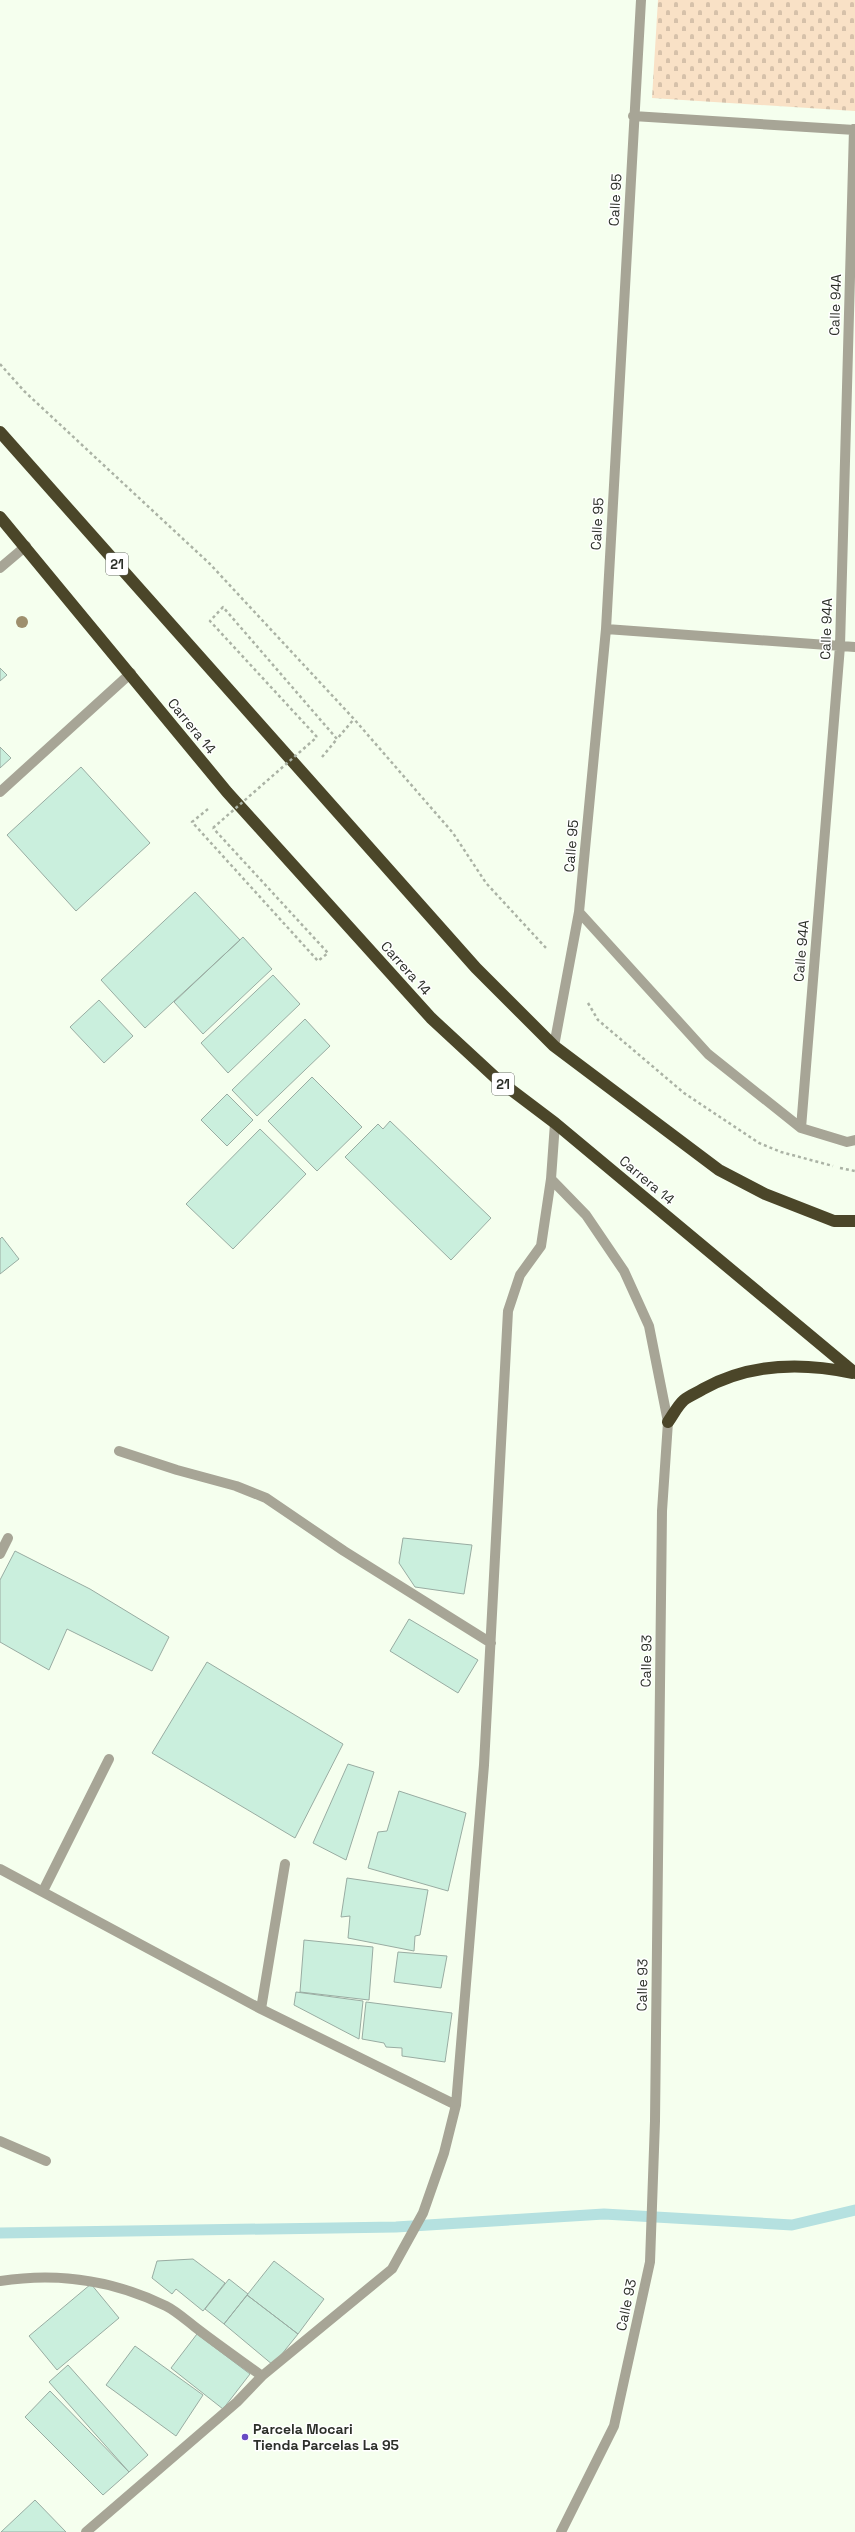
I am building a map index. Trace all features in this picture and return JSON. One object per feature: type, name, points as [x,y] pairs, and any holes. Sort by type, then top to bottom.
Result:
[{"type":"highway","name":"21","points":[[0,432],[476,968],[554,1046],[719,1170],[765,1194],[834,1221],[855,1221]]},
{"type":"highway","name":"Carrera 14","points":[[0,517],[26,546],[131,673],[227,792],[431,1018],[498,1080],[555,1123],[855,1373]]},
{"type":"highway","points":[[668,1422],[684,1400],[715,1383],[749,1371],[784,1365],[820,1366],[855,1373]]},
{"type":"street","name":"Calle 95","points":[[554,1046],[579,912],[606,628],[633,116],[641,0]]},
{"type":"street","points":[[633,116],[854,130]]},
{"type":"street","name":"Calle 94A","points":[[801,1128],[840,646],[854,130]]},
{"type":"street","points":[[0,568],[26,546]]},
{"type":"street","points":[[606,628],[855,647]]},
{"type":"street","points":[[0,792],[131,673]]},
{"type":"street","points":[[579,912],[708,1054],[801,1128],[847,1142],[855,1140]]},
{"type":"street","points":[[86,2532],[237,2402],[262,2376],[392,2270],[423,2213],[444,2153],[456,2104],[484,1765],[508,1311],[520,1275],[541,1246],[551,1179],[555,1123]]},
{"type":"street","name":"Calle 93","points":[[551,1179],[586,1215],[624,1272],[649,1326],[668,1422],[662,1511],[655,2121],[650,2262],[614,2426],[561,2532]]},
{"type":"street","points":[[119,1451],[177,1470],[236,1486],[266,1498],[344,1552],[491,1643]]},
{"type":"street","points":[[0,1554],[8,1538]]},
{"type":"street","points":[[43,1891],[109,1759]]},
{"type":"street","points":[[261,2009],[285,1864]]},
{"type":"street","points":[[0,1869],[261,2009],[456,2104]]},
{"type":"street","points":[[0,2141],[46,2161]]},
{"type":"street","points":[[0,2280],[27,2276],[74,2277],[103,2282],[132,2292],[167,2306],[262,2376]]},
{"type":"path","points":[[0,364],[24,391],[210,564],[354,719],[453,833],[486,884],[568,972],[598,1020],[684,1093],[760,1143],[781,1152],[855,1171]]},
{"type":"path","points":[[227,792],[192,822],[318,961],[328,953],[213,828],[317,737],[210,620],[223,607],[337,739],[354,719]]},
{"type":"green space","points":[[658,0],[855,0],[855,111],[652,98]]},
{"type":"building","points":[[0,668],[7,675],[0,681]]},
{"type":"building","points":[[0,747],[11,758],[0,768]]},
{"type":"building","points":[[81,767],[150,843],[76,911],[7,835]]},
{"type":"building","points":[[195,892],[240,940],[145,1028],[101,980]]},
{"type":"building","points":[[243,937],[272,969],[203,1034],[174,1002]]},
{"type":"building","points":[[273,975],[300,1004],[228,1073],[201,1043]]},
{"type":"building","points":[[99,1000],[133,1036],[104,1063],[70,1027]]},
{"type":"building","points":[[305,1019],[330,1046],[257,1116],[232,1090]]},
{"type":"building","points":[[312,1077],[362,1127],[317,1171],[268,1121]]},
{"type":"building","points":[[227,1094],[253,1120],[227,1146],[201,1120]]},
{"type":"building","points":[[390,1121],[491,1218],[451,1260],[345,1157],[378,1124],[383,1129]]},
{"type":"building","points":[[260,1129],[306,1174],[233,1249],[186,1204]]},
{"type":"building","points":[[2,1237],[19,1259],[0,1274],[0,1239]]},
{"type":"building","points":[[403,1538],[472,1545],[464,1594],[415,1587],[399,1563]]},
{"type":"building","points":[[15,1551],[90,1589],[169,1637],[152,1671],[67,1629],[49,1670],[0,1642],[0,1580]]},
{"type":"building","points":[[409,1619],[478,1660],[458,1693],[390,1651]]},
{"type":"building","points":[[207,1662],[343,1744],[295,1838],[152,1753]]},
{"type":"building","points":[[348,1764],[374,1772],[346,1860],[313,1843]]},
{"type":"building","points":[[399,1791],[466,1813],[448,1891],[368,1868],[378,1832],[387,1831]]},
{"type":"building","points":[[347,1878],[428,1890],[420,1935],[415,1936],[414,1951],[348,1938],[350,1916],[341,1917]]},
{"type":"building","points":[[304,1940],[373,1947],[369,2000],[300,1992]]},
{"type":"building","points":[[398,1952],[447,1956],[441,1988],[394,1982]]},
{"type":"building","points":[[296,1992],[363,2001],[359,2039],[294,2005]]},
{"type":"building","points":[[366,2002],[452,2013],[445,2062],[402,2056],[402,2048],[386,2047],[384,2043],[362,2039]]},
{"type":"building","points":[[193,2259],[225,2283],[203,2311],[176,2289],[172,2294],[152,2278],[157,2261]]},
{"type":"building","points":[[274,2261],[324,2299],[298,2334],[247,2295]]},
{"type":"building","points":[[229,2279],[248,2294],[224,2324],[205,2309]]},
{"type":"building","points":[[91,2284],[119,2318],[57,2370],[29,2336]]},
{"type":"building","points":[[247,2295],[298,2334],[273,2365],[224,2324]]},
{"type":"building","points":[[197,2334],[250,2374],[223,2409],[171,2368]]},
{"type":"building","points":[[135,2346],[203,2395],[176,2436],[106,2385]]},
{"type":"building","points":[[68,2365],[148,2455],[129,2472],[49,2382]]},
{"type":"building","points":[[50,2391],[129,2472],[103,2495],[25,2417]]},
{"type":"building","points":[[35,2500],[66,2532],[1,2532]]},
{"type":"waterway","points":[[0,2233],[396,2227],[604,2214],[792,2225],[855,2210]]},
{"type":"place","name":"Parcela Mocari Tienda Parcelas La 95","points":[[245,2437]]}]
